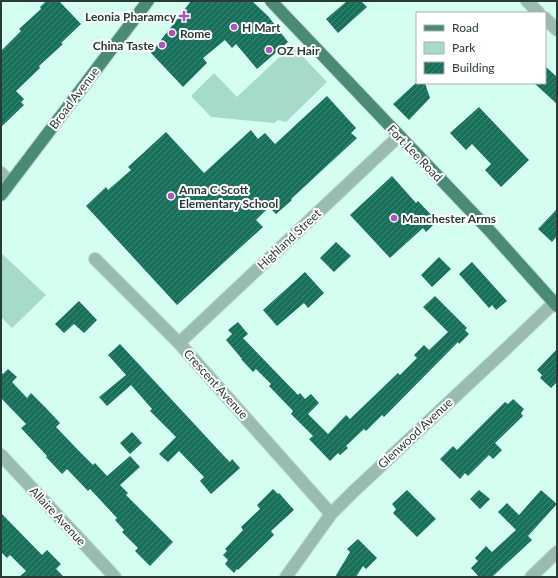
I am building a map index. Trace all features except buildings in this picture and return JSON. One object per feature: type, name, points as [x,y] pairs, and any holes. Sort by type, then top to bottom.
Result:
[{"type":"main road","name":"Broad Avenue","points":[[1,195],[148,1]]},
{"type":"main road","name":"Fort Lee Road","points":[[271,1],[489,230],[556,303]]},
{"type":"street","points":[[527,1],[539,12]]},
{"type":"street","points":[[546,19],[557,30]]},
{"type":"street","name":"Highland Street","points":[[179,343],[399,136]]},
{"type":"street","points":[[1,173],[10,182]]},
{"type":"street","name":"Crescent Avenue","points":[[95,259],[179,343],[331,514]]},
{"type":"street","name":"Glenwood Avenue","points":[[286,577],[331,514],[556,303]]},
{"type":"street","name":"Allaire Avenue","points":[[1,455],[115,577]]},
{"type":"street","points":[[531,577],[557,552]]},
{"type":"green space","points":[[292,45],[327,82],[286,122],[278,120],[274,123],[211,117],[191,96],[214,73],[237,97]]},
{"type":"green space","points":[[1,253],[46,295],[12,328],[1,317]]},
{"type":"place","name":"Leonia Pharamcy","points":[[184,16]]},
{"type":"place","name":"H Mart","points":[[234,27]]},
{"type":"place","name":"Rome","points":[[172,33]]},
{"type":"place","name":"China Taste","points":[[162,45]]},
{"type":"place","name":"OZ Hair","points":[[269,50]]},
{"type":"place","name":"Anna C Scott Elementary School","points":[[171,196]]},
{"type":"place","name":"Manchester Arms","points":[[394,218]]}]
